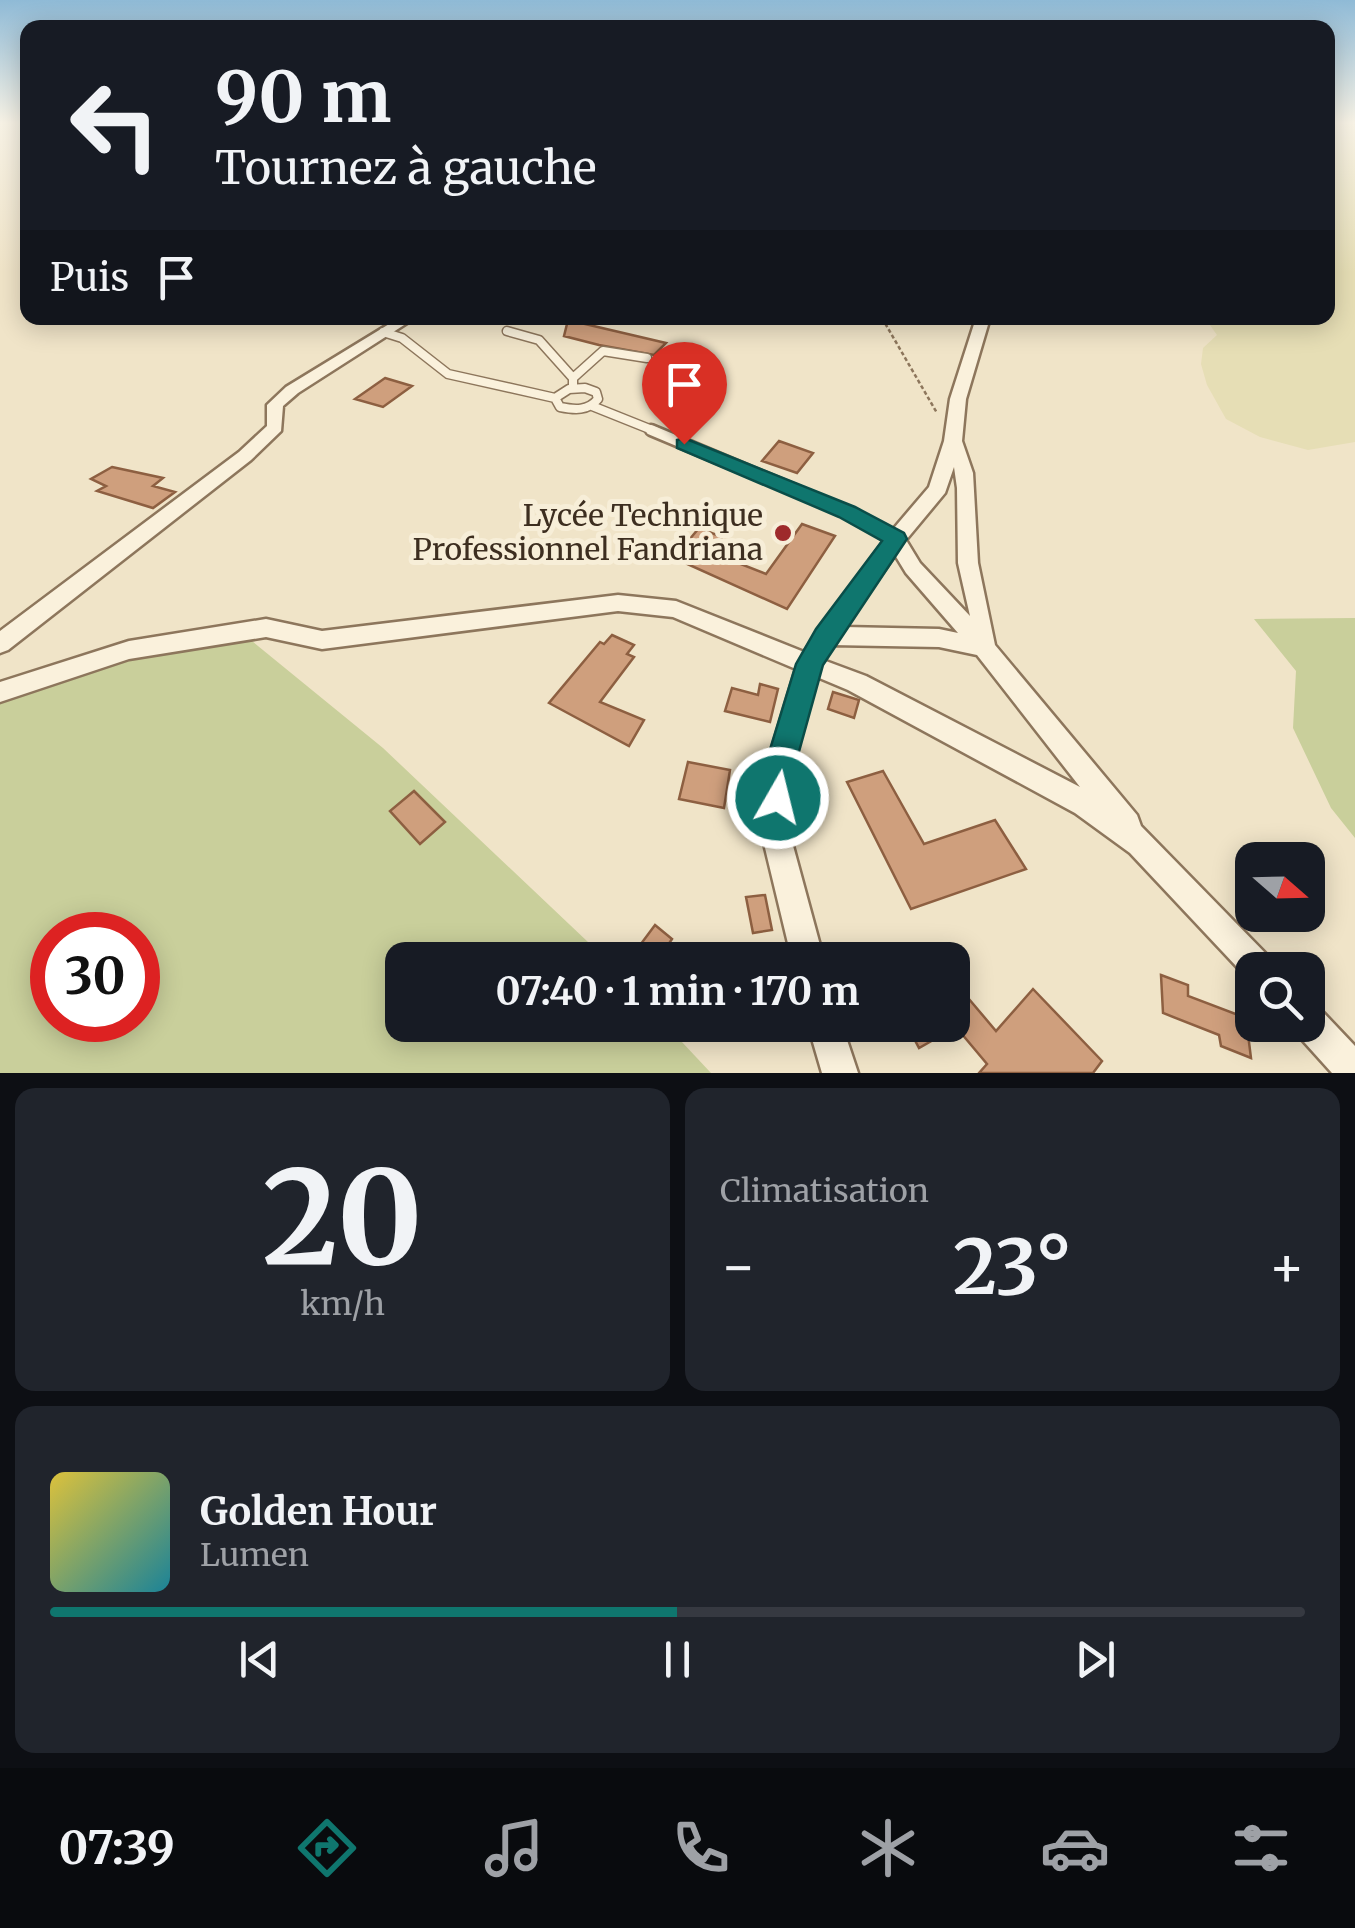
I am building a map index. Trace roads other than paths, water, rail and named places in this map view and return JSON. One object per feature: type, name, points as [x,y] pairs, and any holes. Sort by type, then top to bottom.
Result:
[{"type":"street","points":[[0,644],[246,456],[276,426],[275,405],[292,390],[396,325]]},
{"type":"street","points":[[803,942],[775,831],[780,766],[810,664],[825,636],[896,539],[938,490],[953,441],[958,399],[981,325]]},
{"type":"street","points":[[953,441],[963,461],[970,517],[968,564],[985,621],[984,647]]},
{"type":"street","points":[[896,539],[913,568],[984,647],[1140,842],[1243,952]]},
{"type":"street","points":[[0,692],[130,650],[266,628],[322,640],[618,603],[676,608],[857,683],[1085,804],[1140,842]]},
{"type":"street","points":[[825,636],[940,638],[984,647]]},
{"type":"street","points":[[1325,1039],[1355,1072]]},
{"type":"street","points":[[830,1042],[840,1073]]},
{"type":"lane","points":[[507,331],[538,340],[573,382],[596,392],[598,399],[592,406],[576,410],[560,407],[556,398]]},
{"type":"lane","points":[[384,332],[402,338],[448,374],[556,398]]},
{"type":"lane","points":[[556,398],[602,352],[647,358]]},
{"type":"lane","points":[[592,406],[847,512],[896,539]]},
{"type":"place","name":"Lycée Technique Professionnel Fandriana","points":[[783,533]]}]
